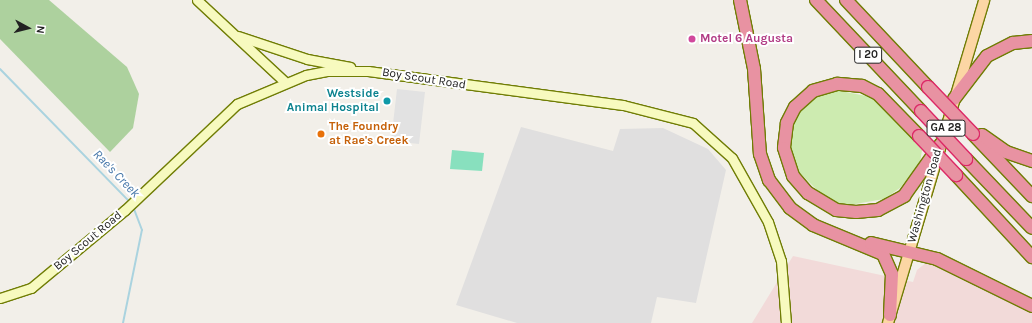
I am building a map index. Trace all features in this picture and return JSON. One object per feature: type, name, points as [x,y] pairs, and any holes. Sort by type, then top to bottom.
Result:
[{"type":"highway","points":[[740,0],[754,69],[762,161],[782,200],[813,225],[839,238],[872,247],[883,254],[892,274],[889,319]]},
{"type":"highway","name":"I 20","points":[[816,0],[1032,228]]},
{"type":"highway","name":"I 20","points":[[846,0],[932,90],[974,131],[1032,196]]},
{"type":"highway","points":[[954,99],[987,56],[1013,43],[1032,41]]},
{"type":"highway","points":[[941,144],[904,196],[878,210],[856,212],[836,210],[808,193],[793,176],[784,148],[787,123],[795,107],[813,91],[837,84],[862,86],[878,94],[919,136],[956,176],[1032,257]]},
{"type":"highway","points":[[974,131],[1006,152],[1032,161]]},
{"type":"highway","points":[[813,225],[944,262],[1032,306]]},
{"type":"main road","name":"Washington Road","points":[[889,319],[984,0]]},
{"type":"street","points":[[197,0],[238,36],[284,81]]},
{"type":"street","points":[[238,36],[307,59],[368,71]]},
{"type":"street","name":"Boy Scout Road","points":[[0,298],[32,288],[125,210],[237,104],[284,81],[327,71],[368,71],[623,105],[693,123],[732,158],[760,205],[782,261],[786,323]]},
{"type":"shaded area","points":[[397,89],[425,92],[419,144],[391,141]]},
{"type":"shaded area","points":[[521,127],[613,151],[620,129],[663,128],[708,149],[726,170],[696,303],[657,297],[651,323],[517,323],[456,305]]},
{"type":"shaded area","points":[[793,256],[913,282],[917,270],[927,262],[1032,313],[1032,323],[752,323]]},
{"type":"green space","points":[[0,0],[49,0],[127,67],[139,94],[133,128],[110,152],[0,39]]},
{"type":"green space","points":[[831,89],[871,97],[889,111],[922,150],[920,163],[900,188],[884,199],[844,206],[824,197],[796,169],[789,144],[791,128],[801,109],[814,96]]},
{"type":"green space","points":[[452,150],[484,153],[482,171],[450,169]]},
{"type":"waterway","name":"Rae's Creek","points":[[0,69],[130,202]]},
{"type":"waterway","name":"Rae's Creek","points":[[123,323],[142,230],[133,206]]},
{"type":"place","name":"Motel 6 Augusta","points":[[692,39]]},
{"type":"place","name":"Westside Animal Hospital","points":[[387,101]]},
{"type":"place","name":"The Foundry at Rae's Creek","points":[[321,134]]}]
